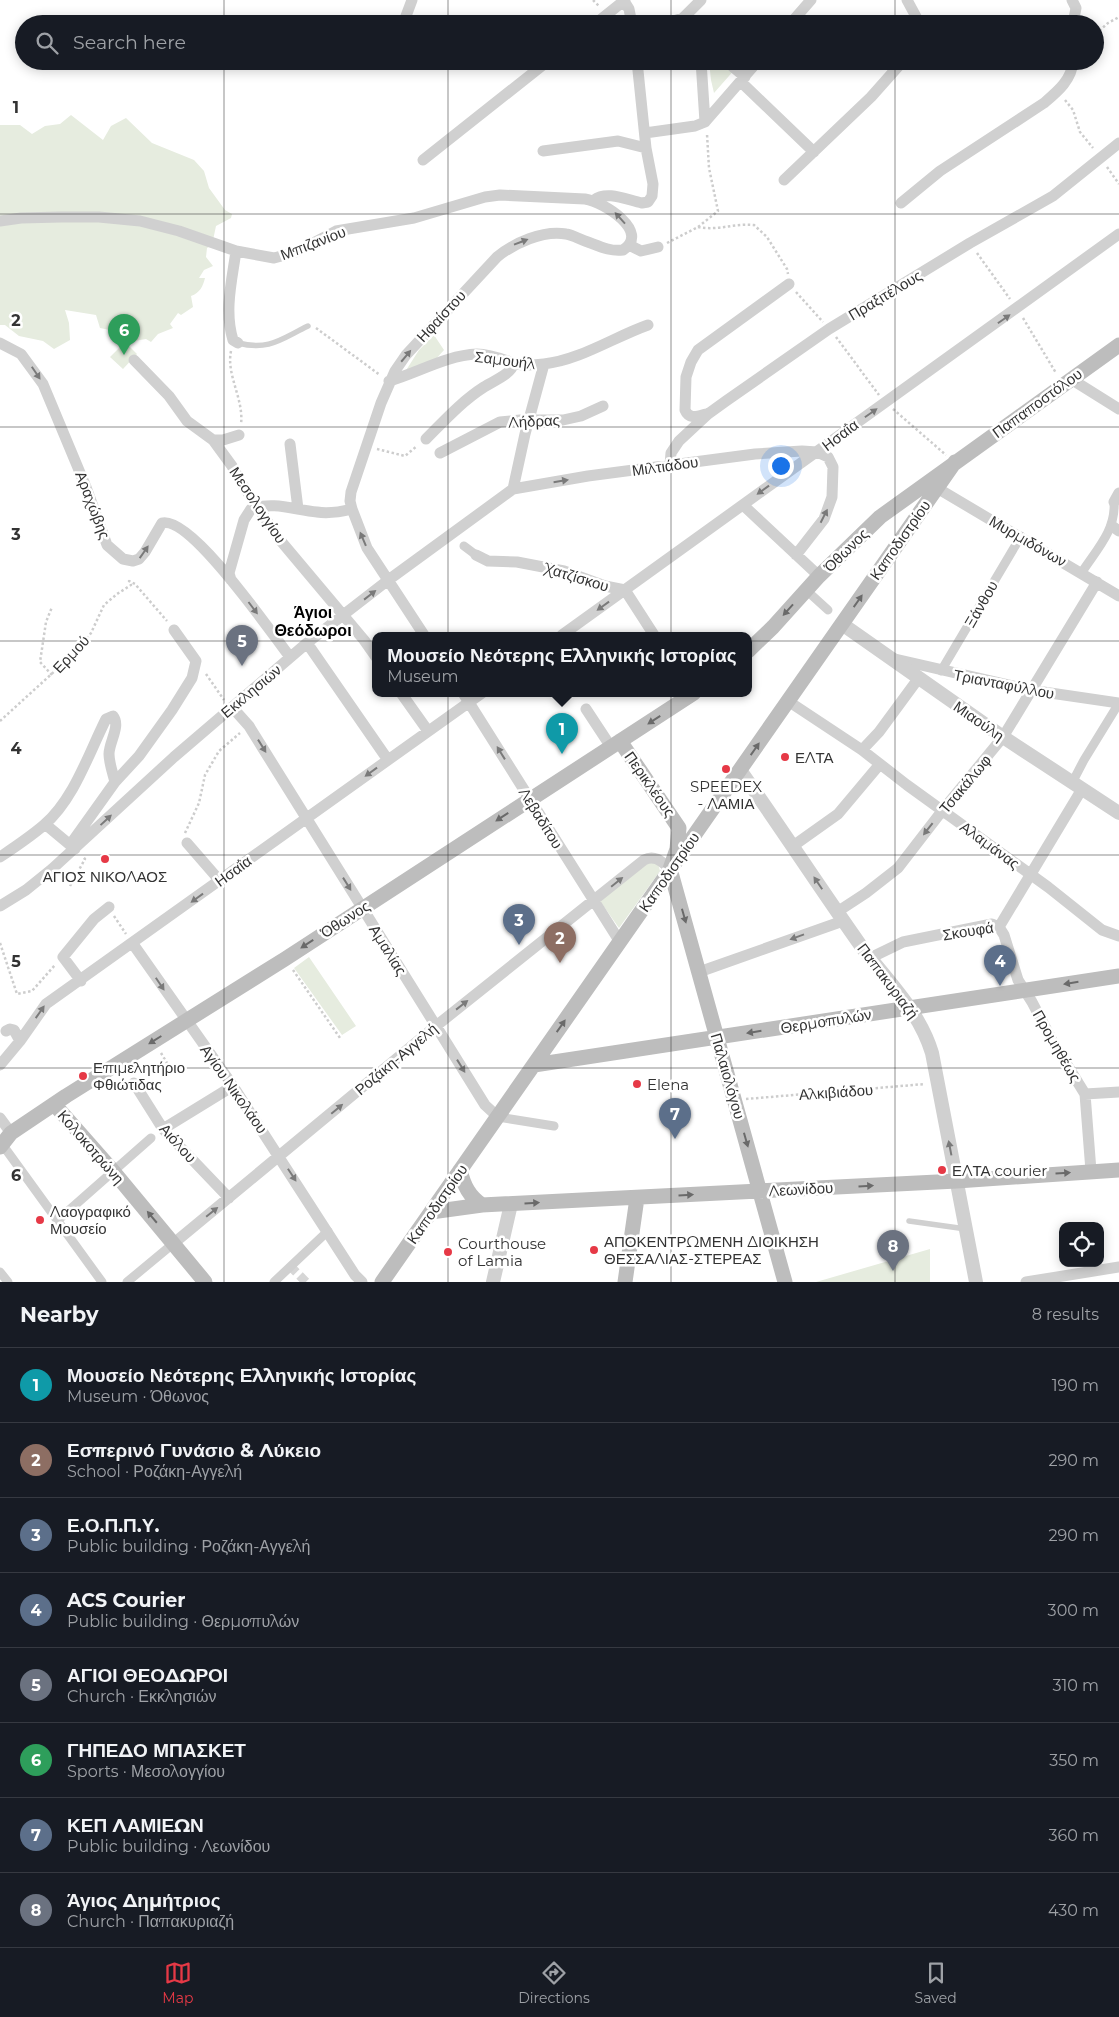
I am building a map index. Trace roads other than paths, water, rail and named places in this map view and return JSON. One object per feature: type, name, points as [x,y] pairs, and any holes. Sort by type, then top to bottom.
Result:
[{"type":"main road","name":"Παπαποστόλου","points":[[955,462],[1119,345]]},
{"type":"main road","name":"Καποδιστρίου","points":[[382,1282],[955,462]]},
{"type":"main road","name":"Όθωνος","points":[[752,647],[819,576],[894,506],[955,462]]},
{"type":"main road","points":[[894,506],[900,507],[907,512],[913,522]]},
{"type":"main road","name":"Όθωνος","points":[[4,1141],[54,1104],[285,959],[686,697]]},
{"type":"main road","name":"Περικλέους","points":[[616,744],[679,828]]},
{"type":"main road","points":[[670,869],[677,849],[679,828],[697,832]]},
{"type":"main road","name":"Παλαιολόγου","points":[[670,869],[785,1282]]},
{"type":"main road","name":"Θερμοπυλών","points":[[534,1066],[1119,976]]},
{"type":"main road","name":"Κολοκοτρώνη","points":[[54,1104],[114,1172],[205,1282]]},
{"type":"main road","points":[[460,1170],[465,1187],[477,1202],[482,1205]]},
{"type":"main road","name":"Λεωνίδου","points":[[431,1212],[482,1205],[760,1192],[1119,1170]]},
{"type":"main road","points":[[625,1282],[637,1198]]},
{"type":"street","points":[[406,15],[412,0]]},
{"type":"street","points":[[690,15],[701,0]]},
{"type":"street","points":[[798,15],[811,0]]},
{"type":"street","points":[[907,0],[915,15]]},
{"type":"street","points":[[1072,0],[1076,8],[1075,15]]},
{"type":"street","points":[[606,15],[624,1],[630,15]]},
{"type":"street","points":[[423,160],[537,70]]},
{"type":"street","points":[[594,200],[600,196],[607,195],[642,203],[648,202],[652,196],[653,184],[646,148],[638,70]]},
{"type":"street","points":[[702,70],[705,122]]},
{"type":"street","points":[[734,70],[814,152]]},
{"type":"street","points":[[645,133],[695,126],[705,122],[750,70]]},
{"type":"street","points":[[784,180],[871,97],[895,70]]},
{"type":"street","points":[[901,204],[940,171],[1044,103],[1058,91],[1070,76],[1071,70]]},
{"type":"street","points":[[543,150],[618,141],[646,148]]},
{"type":"street","name":"Πραξιτέλους","points":[[670,465],[670,455],[675,445],[708,414],[829,329],[970,243],[1053,196],[1119,143]]},
{"type":"street","name":"Μπιζανίου","points":[[0,221],[21,218],[99,217],[140,221],[179,231],[236,251],[260,257],[280,258],[296,252],[336,231],[414,218],[493,196],[571,197],[594,200],[612,210],[627,226],[632,235],[629,245]]},
{"type":"street","name":"Ηφαίστου","points":[[388,581],[367,548],[350,501],[351,492],[388,384],[398,365],[497,257],[515,244],[537,237],[567,234],[614,251],[623,250],[629,245],[641,251],[658,247]]},
{"type":"street","name":"Ησαΐα","points":[[566,632],[1119,234]]},
{"type":"street","points":[[235,342],[229,322],[230,285],[236,251]]},
{"type":"street","points":[[708,414],[692,417],[687,415],[685,410],[686,377],[694,356],[706,343],[789,284]]},
{"type":"street","name":"Σαμουήλ","points":[[388,384],[466,355],[486,354],[502,358],[514,364],[544,364],[560,361],[648,325]]},
{"type":"street","name":"Αραχώβης","points":[[0,343],[21,354],[44,384],[86,487],[107,545],[123,559],[133,561],[139,559],[145,552],[158,527],[162,523],[169,522],[185,532],[231,580],[290,658]]},
{"type":"street","name":"Μεσολογγίου","points":[[134,360],[169,396],[187,421],[213,440],[280,540],[344,615],[372,652]]},
{"type":"street","points":[[426,439],[449,415],[482,388],[509,372],[514,364]]},
{"type":"street","points":[[513,489],[544,364]]},
{"type":"street","points":[[1070,379],[1119,409]]},
{"type":"street","name":"Λήδρας","points":[[440,453],[500,422],[563,420],[581,416],[604,406]]},
{"type":"street","points":[[213,440],[222,440],[239,435]]},
{"type":"street","points":[[290,444],[298,509]]},
{"type":"street","points":[[796,555],[824,519],[832,497],[833,467],[828,458],[817,452]]},
{"type":"street","name":"Μιλτιάδου","points":[[513,489],[756,454],[817,452]]},
{"type":"street","name":"Μυρμιδόνων","points":[[937,488],[1082,572],[1119,596]]},
{"type":"street","name":"Εκκλησιών","points":[[0,906],[34,883],[228,710],[307,643],[513,489]]},
{"type":"street","points":[[1082,572],[1115,528],[1116,497]]},
{"type":"street","points":[[231,580],[230,573],[244,520],[251,509],[270,505],[331,513],[352,510]]},
{"type":"street","points":[[743,505],[819,576]]},
{"type":"street","name":"Ξάνθου","points":[[941,671],[1021,536]]},
{"type":"street","points":[[464,546],[476,555]]},
{"type":"street","name":"Χατζίσκου","points":[[476,555],[488,561],[517,562],[564,571],[605,586],[625,590],[652,632]]},
{"type":"street","points":[[388,581],[422,632]]},
{"type":"street","name":"Τσακάλωφ","points":[[699,972],[840,916],[898,868],[942,811],[1003,738],[1030,690],[1097,582]]},
{"type":"street","points":[[806,590],[828,610]]},
{"type":"street","name":"Μιαούλη","points":[[842,624],[1003,738],[1119,813]]},
{"type":"street","points":[[44,824],[73,847],[115,782],[139,756],[172,710],[192,678],[196,661],[174,630]]},
{"type":"street","points":[[307,643],[388,760]]},
{"type":"street","name":"Τριανταφύλλου","points":[[890,658],[1030,690],[1119,703]]},
{"type":"street","points":[[862,750],[879,732],[918,679]]},
{"type":"street","points":[[404,697],[428,731]]},
{"type":"street","name":"Ησαΐα","points":[[0,1065],[20,1041],[46,1004],[133,944],[428,731],[466,697]]},
{"type":"street","name":"Λεβαδίτου","points":[[466,697],[620,942]]},
{"type":"street","name":"Αλαμάνας","points":[[788,701],[862,750],[1102,930],[1119,936]]},
{"type":"street","name":"Σκουφά","points":[[870,958],[902,942],[992,924],[999,927],[1031,875],[1077,786],[1084,760],[1119,703]]},
{"type":"street","points":[[586,709],[616,744]]},
{"type":"street","name":"Αμαλίας","points":[[228,710],[249,726],[485,1104],[498,1117]]},
{"type":"street","points":[[0,857],[44,824],[67,798],[106,719],[113,716],[116,719],[109,754],[115,782]]},
{"type":"street","points":[[794,846],[838,814],[880,764]]},
{"type":"street","name":"Παπακυριαζή","points":[[740,770],[870,958],[911,1008],[927,1039],[937,1081],[976,1282]]},
{"type":"street","points":[[186,838],[220,880]]},
{"type":"street","name":"Ροζάκη-Αγγελή","points":[[127,1282],[436,1026],[647,858],[657,858],[670,869]]},
{"type":"street","points":[[81,981],[62,957],[94,919],[109,907]]},
{"type":"street","name":"Προμηθέως","points":[[999,927],[1004,935],[1018,980],[1032,1002],[1052,1042],[1085,1094],[1091,1171]]},
{"type":"street","name":"Αγίου Νικολάου","points":[[133,944],[233,1086],[280,1156],[355,1275],[362,1282]]},
{"type":"street","points":[[3,1033],[10,1029],[14,1030],[20,1041]]},
{"type":"street","name":"Αιόλου","points":[[134,1083],[163,1129],[229,1198]]},
{"type":"street","points":[[163,1129],[233,1086]]},
{"type":"street","points":[[1085,1094],[1119,1092]]},
{"type":"street","points":[[498,1117],[554,1126]]},
{"type":"street","points":[[0,1118],[4,1141],[102,1282]]},
{"type":"street","points":[[58,1220],[151,1138]]},
{"type":"street","points":[[492,1282],[511,1204]]},
{"type":"street","points":[[274,1282],[328,1231]]},
{"type":"street","points":[[1026,1282],[1119,1267]]},
{"type":"street","points":[[0,1272],[8,1282]]},
{"type":"lane","points":[[235,342],[250,346],[264,346],[308,326]]},
{"type":"lane","points":[[909,1220],[966,1229]]},
{"type":"tunnel","points":[[290,1266],[306,1282]]},
{"type":"place","name":"ΓΗΠΕΔΟ ΜΠΑΣΚΕΤ","points":[[124,355]]},
{"type":"place","name":"ΑΓΙΟΙ ΘΕΟΔΩΡΟΙ","points":[[242,666]]},
{"type":"place","name":"Μουσείο Νεότερης Ελληνικής Ιστορίας","points":[[562,754]]},
{"type":"place","name":"ΕΛΤΑ","points":[[785,757]]},
{"type":"place","name":"SPEEDEX - ΛΑΜΙΑ","points":[[726,769]]},
{"type":"place","name":"ΑΓΙΟΣ ΝΙΚΟΛΑΟΣ","points":[[105,859]]},
{"type":"place","name":"Ε.Ο.Π.Π.Υ.","points":[[519,945]]},
{"type":"place","name":"Εσπερινό Γυνάσιο & Λύκειο","points":[[560,963]]},
{"type":"place","name":"ACS Courier","points":[[1000,986]]},
{"type":"place","name":"Επιμελητήριο Φθιώτιδας","points":[[83,1076]]},
{"type":"place","name":"Elena","points":[[637,1084]]},
{"type":"place","name":"ΚΕΠ ΛΑΜΙΕΩΝ","points":[[675,1139]]},
{"type":"place","name":"ΕΛΤΑ courier","points":[[942,1170]]},
{"type":"place","name":"Λαογραφικό Μουσείο","points":[[40,1220]]},
{"type":"place","name":"ΑΠΟΚΕΝΤΡΩΜΕΝΗ ΔΙΟΙΚΗΣΗ ΘΕΣΣΑΛΙΑΣ-ΣΤΕΡΕΑΣ","points":[[594,1250]]},
{"type":"place","name":"Courthouse of Lamia","points":[[448,1252]]},
{"type":"place","name":"Άγιος Δημήτριος","points":[[893,1271]]},
{"type":"district","name":"Άγιοι Θεόδωροι","points":[[313,621]]}]
